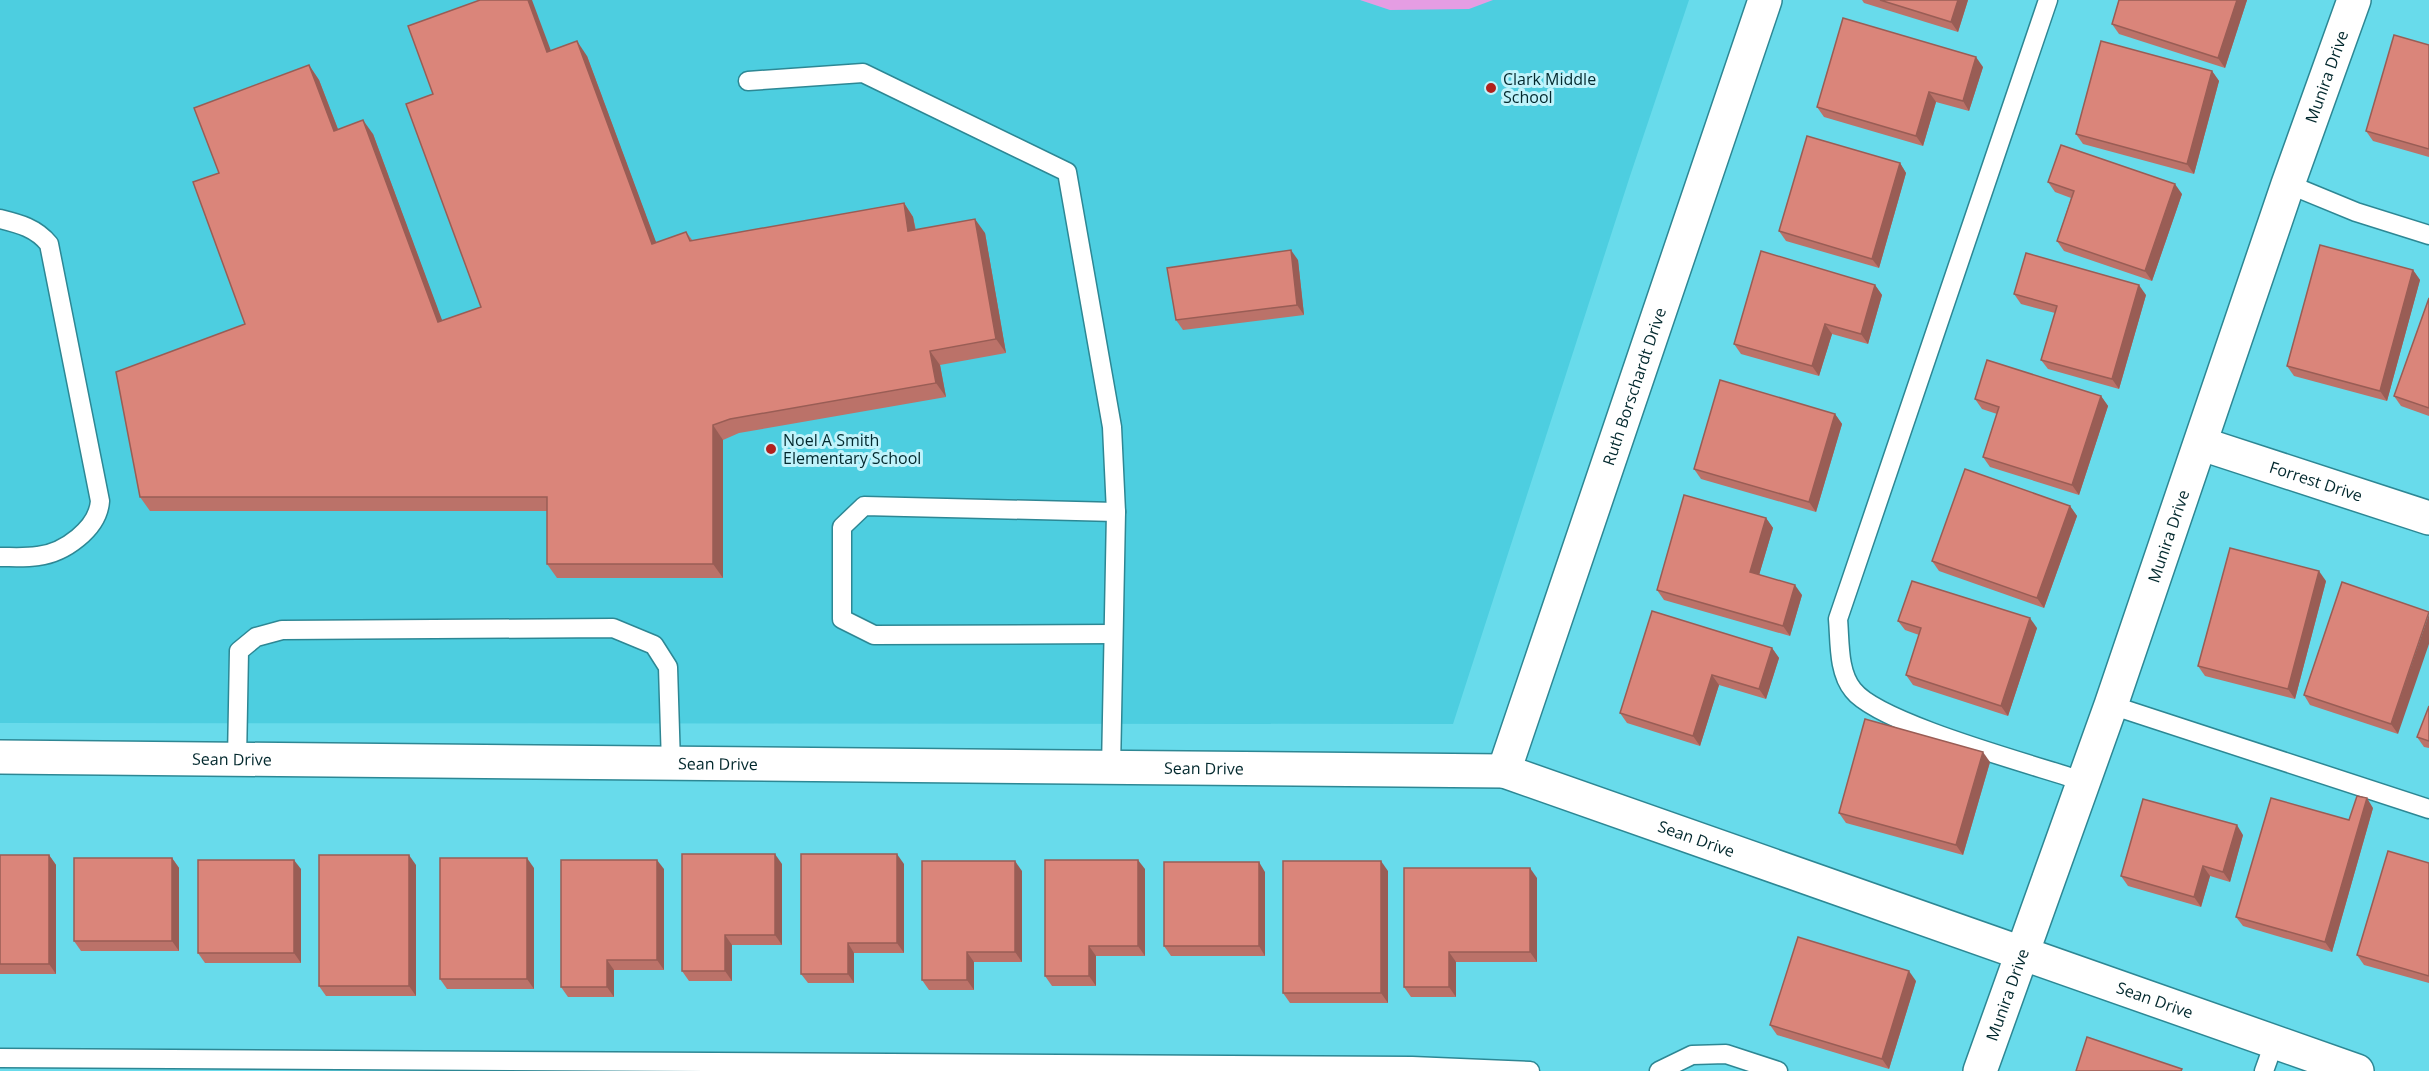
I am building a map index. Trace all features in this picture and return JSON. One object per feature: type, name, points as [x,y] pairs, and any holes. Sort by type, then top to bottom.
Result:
[{"type":"street","name":"Ruth Borschardt Drive","points":[[1504,771],[1765,0]]},
{"type":"street","name":"Munira Drive","points":[[1980,1071],[2024,955],[2082,781],[2111,705],[2202,444],[2288,184],[2354,0]]},
{"type":"street","name":"Forrest Drive","points":[[2202,444],[2429,519]]},
{"type":"street","name":"Sean Drive","points":[[0,757],[1504,771],[2024,955],[2269,1057],[2357,1071]]},
{"type":"lane","points":[[2048,0],[1838,620],[1843,668],[1853,690],[1872,707],[1906,723],[2082,781]]},
{"type":"lane","points":[[748,81],[863,73],[1067,172],[1112,427],[1116,512],[1111,768]]},
{"type":"lane","points":[[2288,184],[2356,212],[2429,236]]},
{"type":"lane","points":[[0,219],[24,225],[40,233],[49,244],[100,501],[96,519],[85,532],[58,551],[39,556],[0,557]]},
{"type":"lane","points":[[1113,634],[874,635],[842,620],[842,527],[864,506],[1116,512]]},
{"type":"lane","points":[[237,760],[239,651],[256,637],[282,630],[614,628],[654,645],[668,667],[671,764]]},
{"type":"lane","points":[[2111,705],[2429,809]]},
{"type":"lane","points":[[1662,1071],[1692,1055],[1726,1054],[1778,1071]]},
{"type":"lane","points":[[0,1058],[1412,1066],[1530,1071]]},
{"type":"shaded area","name":"Noel A Smith Elementary School","points":[[0,0],[1689,0],[1453,724],[0,723]]},
{"type":"shaded area","points":[[1360,0],[1493,0],[1469,9],[1390,10]]},
{"type":"building","points":[[480,0],[528,0],[547,52],[577,41],[652,244],[686,232],[690,241],[904,203],[908,231],[975,219],[996,339],[930,351],[936,383],[730,419],[713,425],[713,564],[547,564],[547,497],[140,497],[116,372],[245,324],[193,182],[219,173],[194,108],[309,65],[334,131],[363,120],[438,322],[481,307],[406,104],[433,94],[408,26]]},
{"type":"building","points":[[1880,0],[1958,0],[1951,22]]},
{"type":"building","points":[[2119,0],[2237,0],[2218,58],[2112,24]]},
{"type":"building","points":[[1843,18],[1976,57],[1963,101],[1929,92],[1916,136],[1817,107]]},
{"type":"building","points":[[2394,35],[2429,45],[2429,149],[2366,131]]},
{"type":"building","points":[[2101,41],[2212,71],[2187,164],[2076,134]]},
{"type":"building","points":[[1807,136],[1900,163],[1872,259],[1779,231]]},
{"type":"building","points":[[2061,145],[2175,184],[2145,271],[2057,241],[2074,191],[2048,182]]},
{"type":"building","points":[[2320,245],[2413,270],[2380,391],[2287,366]]},
{"type":"building","points":[[1291,250],[1297,305],[1176,320],[1167,268]]},
{"type":"building","points":[[1761,251],[1875,285],[1861,334],[1825,324],[1812,366],[1734,344]]},
{"type":"building","points":[[2026,253],[2139,285],[2112,379],[2041,360],[2057,306],[2014,294]]},
{"type":"building","points":[[2429,298],[2429,408],[2394,396]]},
{"type":"building","points":[[1987,360],[2101,396],[2072,485],[1983,457],[1999,407],[1975,399]]},
{"type":"building","points":[[1720,380],[1835,414],[1809,502],[1694,469]]},
{"type":"building","points":[[1965,469],[2070,506],[2037,598],[1932,561]]},
{"type":"building","points":[[1684,495],[1766,518],[1750,572],[1795,585],[1783,626],[1657,590]]},
{"type":"building","points":[[2230,548],[2319,571],[2288,689],[2198,666]]},
{"type":"building","points":[[1912,581],[2030,618],[2001,706],[1906,675],[1921,628],[1898,621]]},
{"type":"building","points":[[2342,582],[2429,612],[2391,724],[2304,695]]},
{"type":"building","points":[[1652,611],[1772,648],[1759,689],[1712,675],[1693,736],[1620,713]]},
{"type":"building","points":[[2429,706],[2429,741],[2417,737]]},
{"type":"building","points":[[1865,719],[1983,752],[1956,845],[1839,813]]},
{"type":"building","points":[[2357,796],[2367,798],[2325,942],[2236,917],[2271,798],[2349,820]]},
{"type":"building","points":[[2143,799],[2237,825],[2223,872],[2203,866],[2194,897],[2121,876]]},
{"type":"building","points":[[2388,851],[2429,863],[2429,976],[2357,955]]},
{"type":"building","points":[[682,854],[775,854],[775,935],[725,935],[725,971],[682,971]]},
{"type":"building","points":[[801,854],[897,854],[897,943],[848,943],[848,974],[801,974]]},
{"type":"building","points":[[0,855],[49,855],[49,964],[0,964]]},
{"type":"building","points":[[319,855],[409,855],[409,986],[319,986]]},
{"type":"building","points":[[74,858],[172,858],[172,941],[74,941]]},
{"type":"building","points":[[440,858],[527,858],[527,979],[440,979]]},
{"type":"building","points":[[198,860],[294,860],[294,953],[198,953]]},
{"type":"building","points":[[561,860],[657,860],[657,960],[607,960],[607,987],[561,987]]},
{"type":"building","points":[[1045,860],[1138,860],[1138,946],[1089,946],[1089,976],[1045,976]]},
{"type":"building","points":[[922,861],[1015,861],[1015,952],[967,952],[967,980],[922,980]]},
{"type":"building","points":[[1283,861],[1381,861],[1381,993],[1283,993]]},
{"type":"building","points":[[1164,862],[1259,862],[1259,946],[1164,946]]},
{"type":"building","points":[[1404,868],[1530,868],[1530,952],[1449,952],[1449,987],[1404,987]]},
{"type":"building","points":[[1798,937],[1909,971],[1882,1059],[1770,1025]]},
{"type":"building","points":[[2087,1037],[2182,1069],[2181,1071],[2076,1071]]},
{"type":"place","name":"Clark Middle School","points":[[1491,88]]},
{"type":"place","name":"Noel A Smith Elementary School","points":[[771,449]]}]
